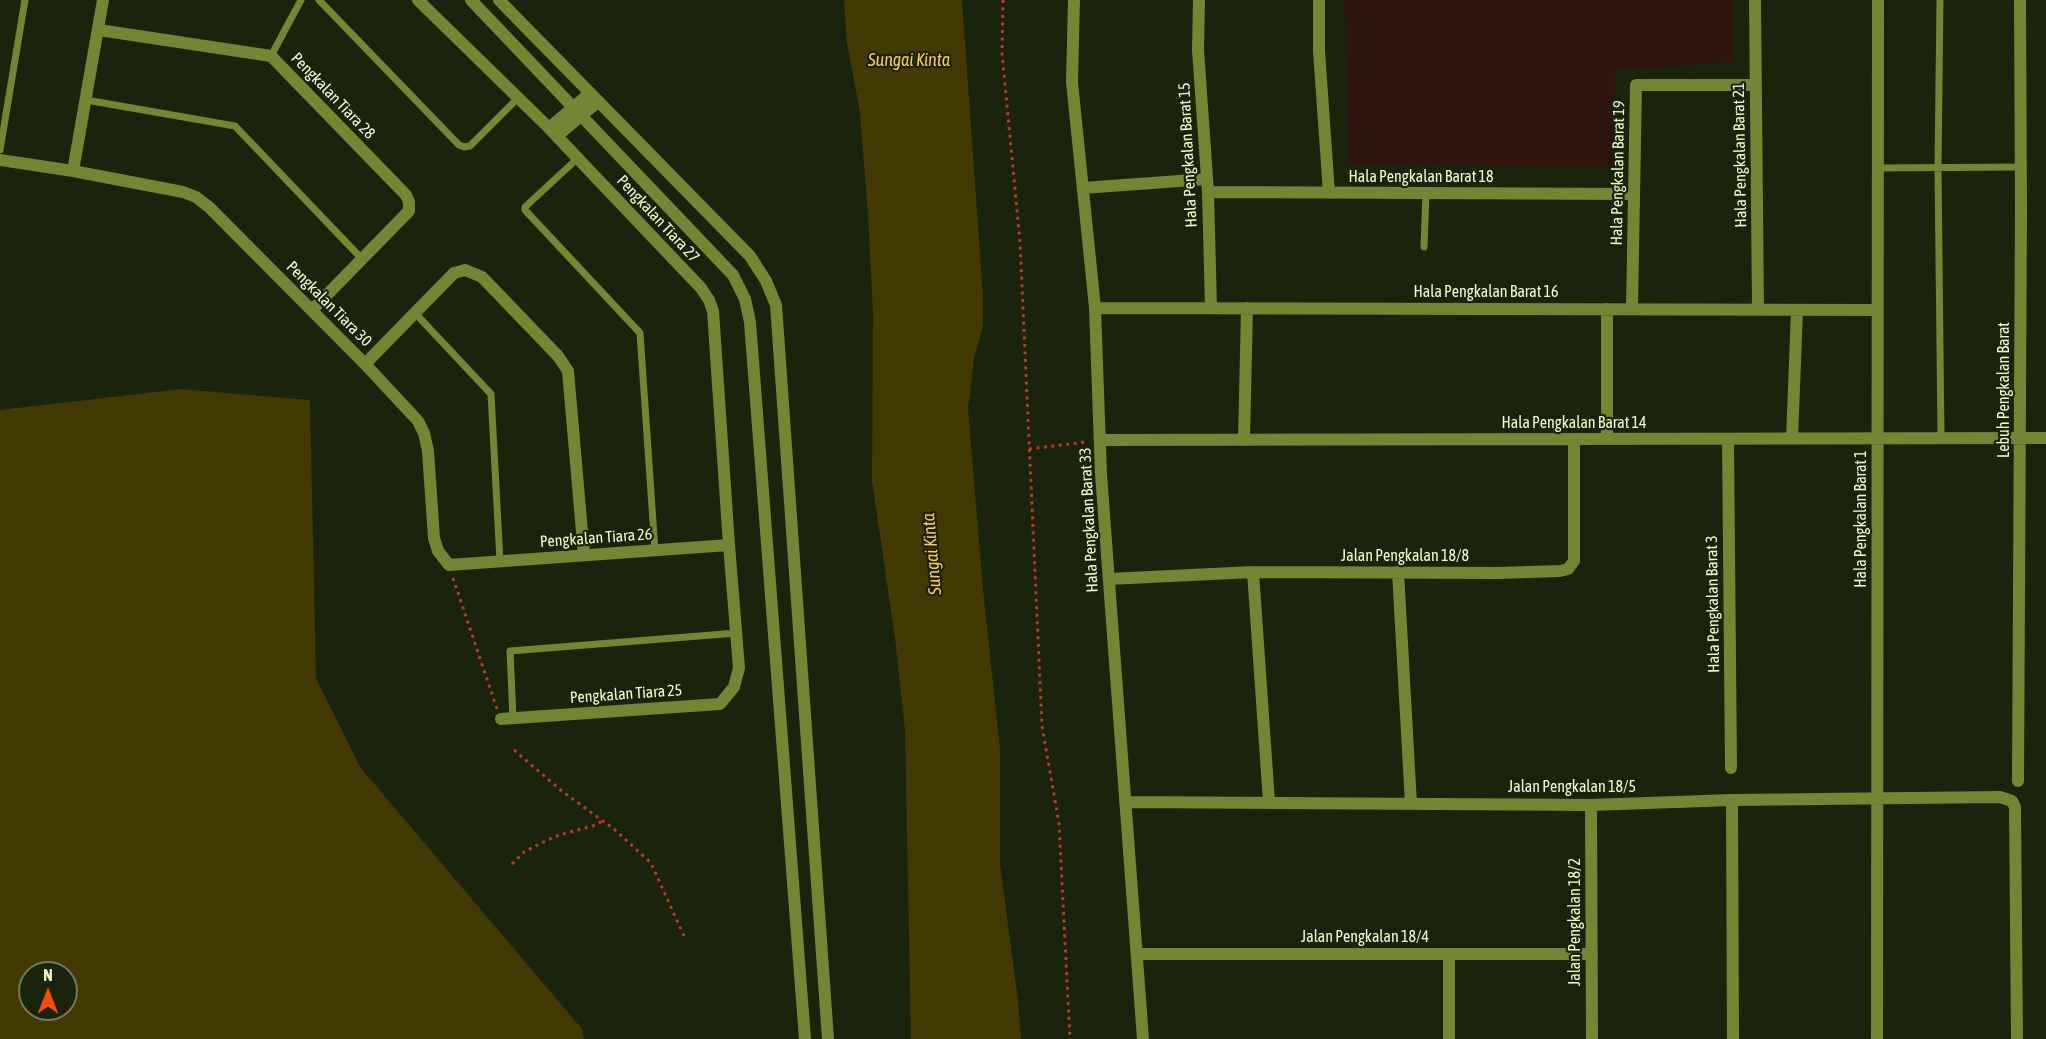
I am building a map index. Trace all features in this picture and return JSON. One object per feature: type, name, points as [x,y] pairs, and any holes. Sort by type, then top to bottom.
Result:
[{"type":"street","points":[[73,171],[103,0]]},
{"type":"street","name":"Pengkalan Tiara 27","points":[[418,0],[553,132],[701,288],[709,300],[712,311],[729,545]]},
{"type":"street","points":[[471,0],[733,275],[745,299],[750,322],[805,1039]]},
{"type":"street","name":"Hala Pengkalan Barat 33","points":[[1074,0],[1072,82],[1095,308],[1101,474],[1143,1039]]},
{"type":"street","name":"Hala Pengkalan Barat 15","points":[[1199,0],[1198,50],[1208,192],[1211,308]]},
{"type":"street","points":[[1319,0],[1319,51],[1329,193]]},
{"type":"street","name":"Hala Pengkalan Barat 21","points":[[1755,0],[1758,309]]},
{"type":"street","name":"Hala Pengkalan Barat 1","points":[[1877,1039],[1878,0]]},
{"type":"street","name":"Lebuh Pengkalan Barat","points":[[2018,781],[2020,0]]},
{"type":"street","points":[[506,2],[594,98],[750,256],[766,281],[776,305],[828,1039]]},
{"type":"street","name":"Pengkalan Tiara 28","points":[[99,30],[271,56],[406,195],[409,211],[362,259]]},
{"type":"street","name":"Hala Pengkalan Barat 19","points":[[1632,309],[1636,85],[1755,85]]},
{"type":"street","points":[[553,132],[594,98]]},
{"type":"street","name":"Pengkalan Tiara 30","points":[[0,160],[73,171],[196,196],[312,310],[418,421],[428,451],[434,538],[438,551],[449,565]]},
{"type":"street","points":[[1083,189],[1207,179]]},
{"type":"street","name":"Hala Pengkalan Barat 18","points":[[1208,192],[1634,194]]},
{"type":"street","points":[[312,310],[362,259]]},
{"type":"street","points":[[365,364],[454,273],[465,270],[482,277],[558,356],[568,371],[584,555]]},
{"type":"street","name":"Hala Pengkalan Barat 16","points":[[1095,308],[1877,310]]},
{"type":"street","points":[[1244,440],[1247,308]]},
{"type":"street","points":[[1607,309],[1607,439]]},
{"type":"street","points":[[1792,439],[1797,310]]},
{"type":"street","name":"Hala Pengkalan Barat 14","points":[[1101,440],[2046,438]]},
{"type":"street","name":"Jalan Pengkalan 18/8","points":[[1109,579],[1253,572],[1498,573],[1568,569],[1574,561],[1574,439]]},
{"type":"street","name":"Hala Pengkalan Barat 3","points":[[1728,439],[1731,768]]},
{"type":"street","points":[[729,545],[736,633]]},
{"type":"street","name":"Pengkalan Tiara 26","points":[[449,565],[729,545]]},
{"type":"street","points":[[1253,572],[1269,802]]},
{"type":"street","points":[[1398,572],[1411,804]]},
{"type":"street","name":"Pengkalan Tiara 25","points":[[507,719],[720,704],[734,687],[738,676],[736,633]]},
{"type":"street","name":"Jalan Pengkalan 18/5","points":[[1125,801],[1591,805],[1732,800],[2000,797],[2013,801],[2015,807],[2018,1039]]},
{"type":"street","points":[[1732,800],[1734,1039]]},
{"type":"street","name":"Jalan Pengkalan 18/2","points":[[1591,805],[1592,1039]]},
{"type":"street","name":"Jalan Pengkalan 18/4","points":[[1137,954],[1592,954]]},
{"type":"street","points":[[1449,954],[1449,1039]]},
{"type":"lane","points":[[0,150],[25,0]]},
{"type":"lane","points":[[271,56],[301,0]]},
{"type":"lane","points":[[319,0],[459,145],[470,146],[518,98]]},
{"type":"lane","points":[[1940,0],[1938,168],[1941,438]]},
{"type":"lane","points":[[86,100],[235,126],[362,259]]},
{"type":"lane","points":[[578,158],[525,207],[525,210],[640,333],[656,551]]},
{"type":"lane","points":[[1878,168],[2021,167]]},
{"type":"lane","points":[[1424,247],[1426,193]]},
{"type":"lane","points":[[415,313],[492,394],[500,561]]},
{"type":"lane","points":[[507,719],[510,651],[736,633]]},
{"type":"path","points":[[1003,0],[1002,53],[1020,242],[1042,726],[1059,823],[1071,1039]]},
{"type":"path","points":[[1029,449],[1101,440]]},
{"type":"path","points":[[449,565],[507,719]]},
{"type":"path","points":[[514,750],[563,792],[622,836],[651,863],[684,936]]},
{"type":"path","points":[[512,864],[524,852],[539,844],[602,821]]},
{"type":"shaded area","points":[[1344,0],[1732,0],[1734,62],[1615,70],[1615,167],[1350,165]]},
{"type":"water","name":"Sungai Kinta","points":[[844,0],[962,0],[983,296],[983,326],[974,359],[968,409],[983,589],[1000,749],[1000,865],[1021,1039],[911,1039],[905,731],[895,638],[872,481],[873,315],[868,215],[860,113],[847,43]]},
{"type":"water","points":[[181,389],[310,400],[316,678],[360,767],[582,1029],[584,1039],[0,1039],[0,410]]}]
